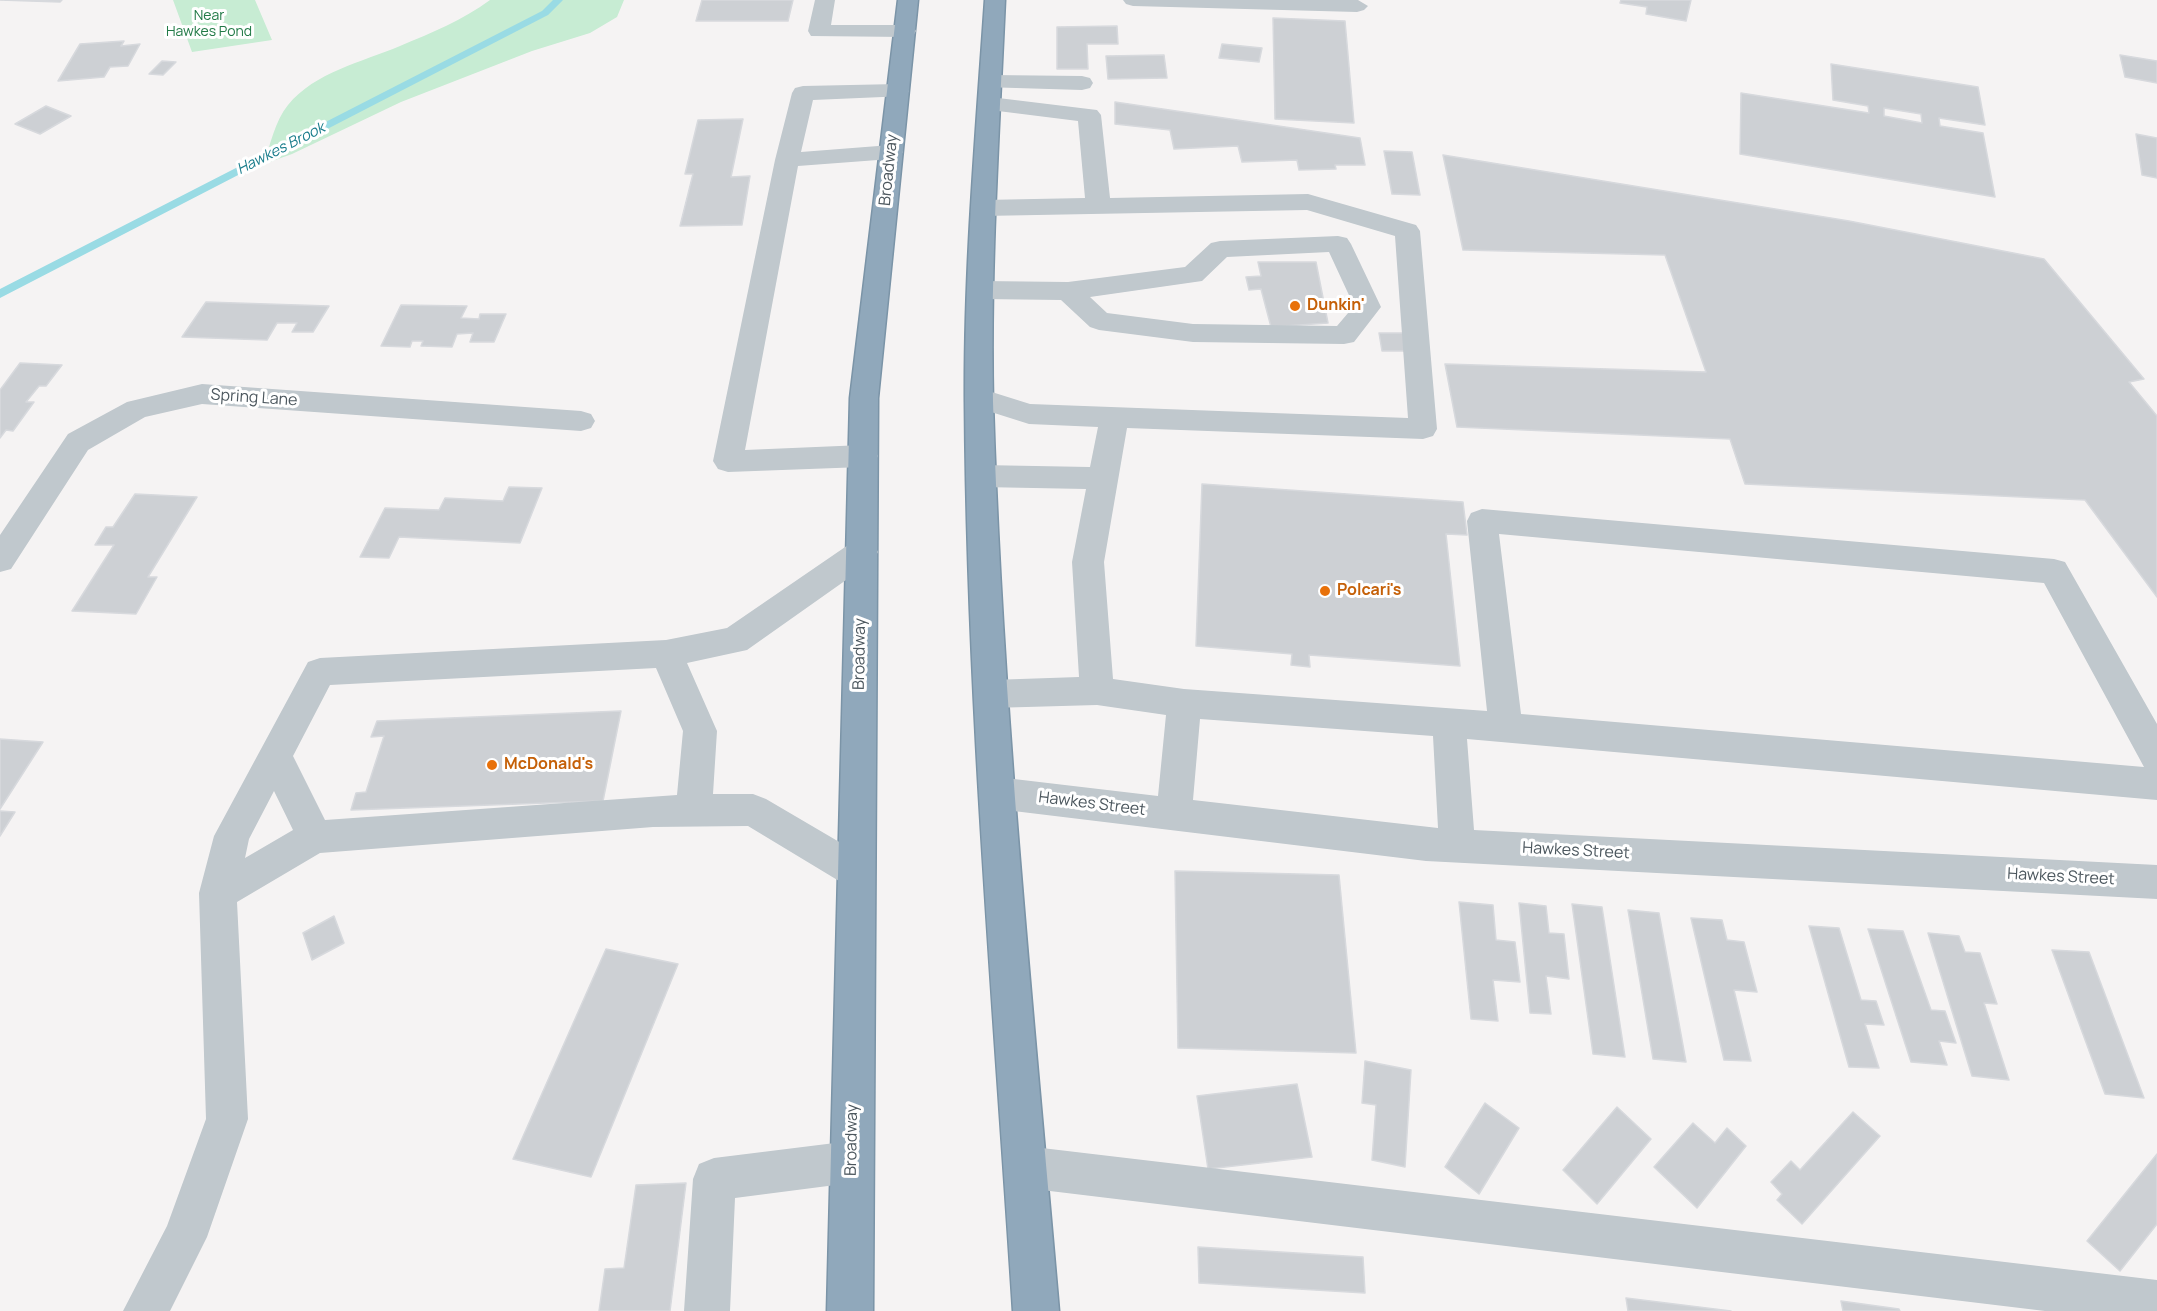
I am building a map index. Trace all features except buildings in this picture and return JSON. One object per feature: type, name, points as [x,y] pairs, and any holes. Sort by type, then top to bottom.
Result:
[{"type":"highway","points":[[995,0],[983,208],[979,399],[981,476],[986,624],[997,793],[1036,1311]]},
{"type":"highway","name":"Broadway","points":[[850,1311],[864,398],[907,16]]},
{"type":"street","points":[[825,0],[819,31],[907,16]]},
{"type":"street","points":[[1133,0],[1357,6]]},
{"type":"street","points":[[990,93],[1082,83]]},
{"type":"street","points":[[863,456],[728,461],[787,160],[803,93],[898,91]]},
{"type":"street","points":[[990,93],[1089,115],[1098,204]]},
{"type":"street","points":[[787,160],[891,152]]},
{"type":"street","points":[[979,399],[1029,414],[1423,429],[1407,231],[1308,202],[1098,204],[983,208]]},
{"type":"street","points":[[982,290],[1068,291],[1193,275],[1220,249],[1338,244],[1368,307],[1344,334],[1193,333],[1099,321],[1068,291]]},
{"type":"street","name":"Spring Lane","points":[[0,560],[78,442],[137,409],[191,396],[202,394],[581,422]]},
{"type":"street","points":[[1096,692],[1088,562],[1114,418]]},
{"type":"street","points":[[981,476],[1104,478]]},
{"type":"street","points":[[1506,728],[1482,521],[2054,571],[2157,757]]},
{"type":"street","points":[[146,1311],[185,1237],[227,1119],[218,893],[232,836],[320,672],[666,654],[735,640],[862,552]]},
{"type":"street","points":[[666,654],[700,731],[694,811]]},
{"type":"street","points":[[991,693],[1096,692],[1184,703],[1449,723],[2157,784]]},
{"type":"street","points":[[1174,814],[1184,703]]},
{"type":"street","points":[[1449,723],[1458,845]]},
{"type":"street","points":[[275,756],[315,837]]},
{"type":"street","name":"Hawkes Street","points":[[997,793],[1458,845],[2157,882]]},
{"type":"street","points":[[218,893],[315,837],[417,827],[694,811],[753,810],[857,872]]},
{"type":"street","points":[[707,1311],[714,1179],[851,1162]]},
{"type":"street","points":[[1025,1167],[2157,1302]]},
{"type":"green space","name":"Near Hawkes Pond","points":[[173,0],[255,0],[272,40],[192,52]]},
{"type":"green space","points":[[490,0],[624,0],[617,17],[590,33],[532,51],[401,102],[292,154],[264,164],[273,133],[283,111],[312,84],[340,69],[446,26]]},
{"type":"waterway","name":"Hawkes Brook","points":[[0,294],[545,13],[558,0]]},
{"type":"place","name":"Dunkin'","points":[[1295,306]]},
{"type":"place","name":"Polcari's","points":[[1325,591]]},
{"type":"place","name":"McDonald's","points":[[492,765]]}]
